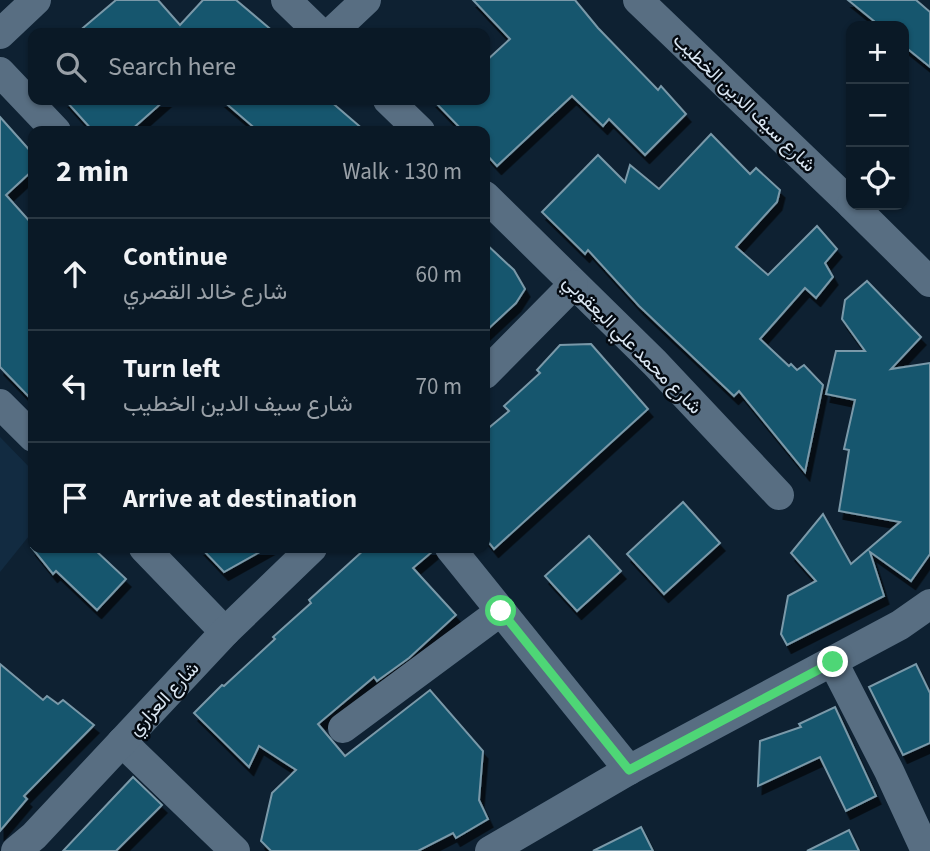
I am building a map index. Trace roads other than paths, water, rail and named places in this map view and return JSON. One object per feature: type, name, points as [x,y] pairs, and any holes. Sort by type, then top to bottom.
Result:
[{"type":"street","points":[[0,34],[36,0]]},
{"type":"street","points":[[286,0],[315,28]]},
{"type":"street","points":[[336,28],[366,0]]},
{"type":"street","name":"شارع سيف الدين الخطيب","points":[[638,0],[846,198]]},
{"type":"street","points":[[0,72],[28,102]]},
{"type":"street","points":[[31,105],[51,126]]},
{"type":"street","points":[[393,105],[415,126]]},
{"type":"street","name":"شارع محمد علي اليعقوبي","points":[[490,201],[655,363],[779,495]]},
{"type":"street","name":"شارع سيف الدين الخطيب","points":[[858,210],[930,282]]},
{"type":"street","points":[[490,369],[573,285]]},
{"type":"street","points":[[0,404],[28,432]]},
{"type":"street","points":[[149,553],[225,632]]},
{"type":"street","name":"شارع العزاري","points":[[16,851],[34,836],[225,632],[307,553]]},
{"type":"street","points":[[454,553],[629,770]]},
{"type":"street","points":[[489,851],[629,770],[900,625],[930,604]]},
{"type":"street","points":[[344,728],[501,611]]},
{"type":"street","points":[[833,662],[889,771],[926,851]]},
{"type":"street","points":[[122,742],[235,851]]}]
